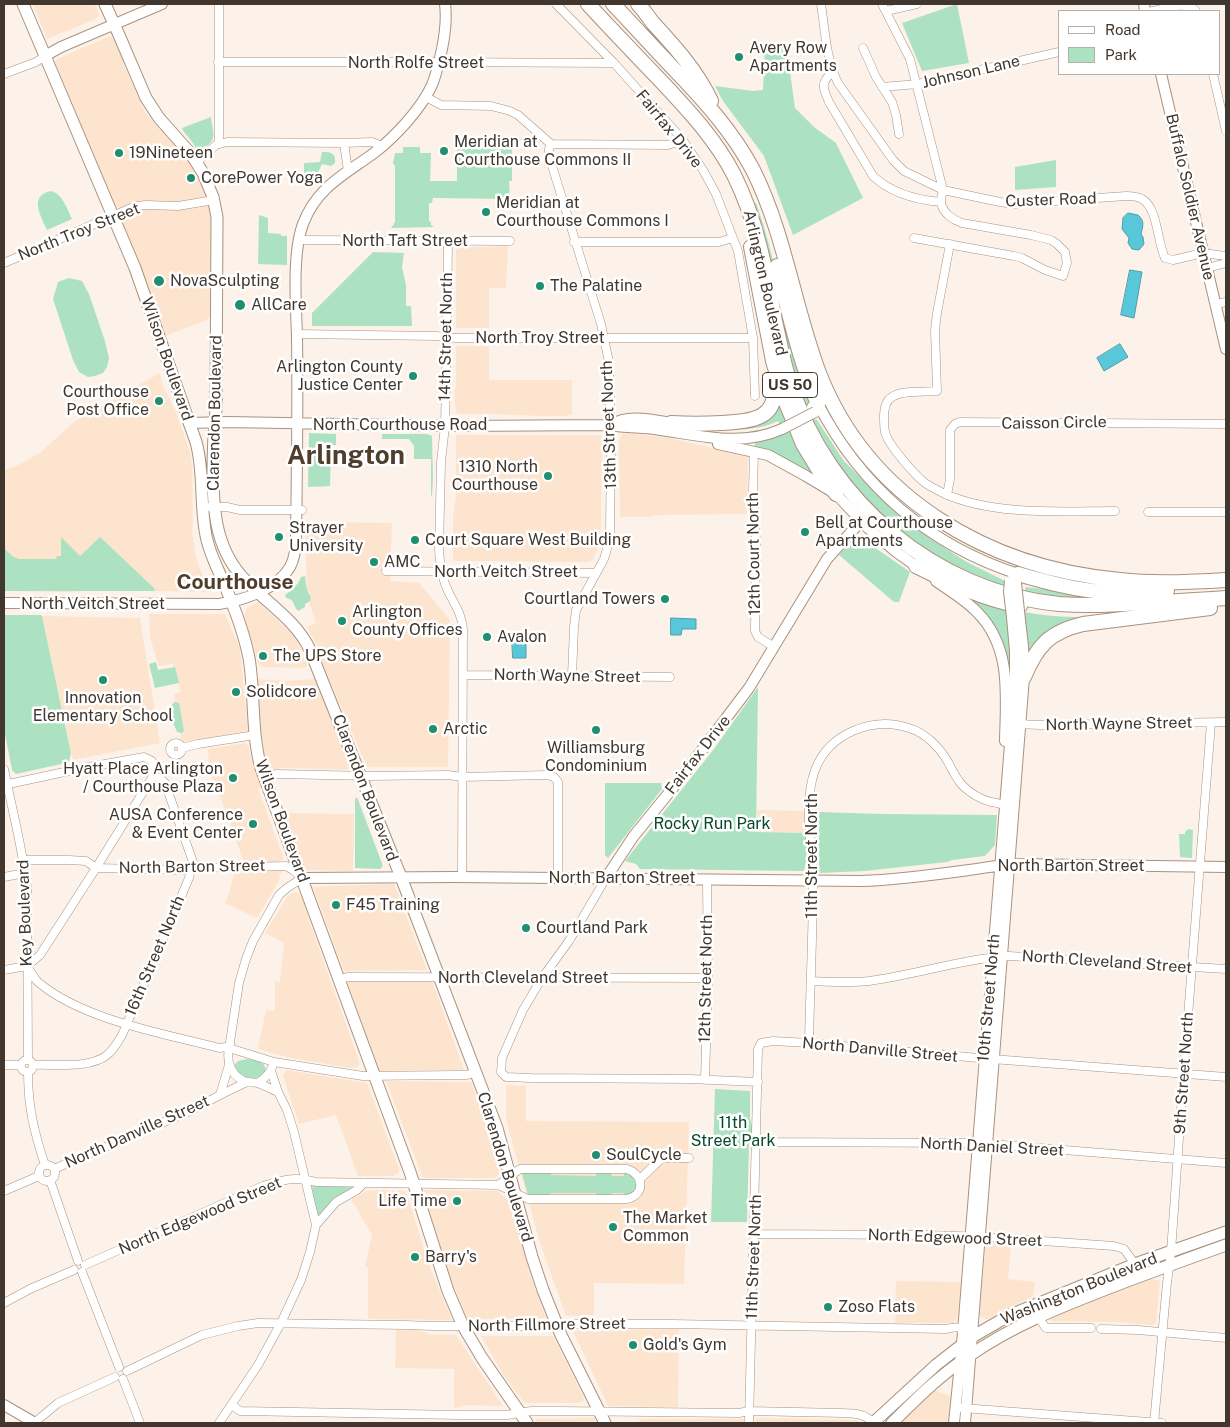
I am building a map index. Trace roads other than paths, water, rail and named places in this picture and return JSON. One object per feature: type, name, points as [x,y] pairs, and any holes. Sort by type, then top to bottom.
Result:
[{"type":"highway","points":[[576,4],[601,29],[642,61]]},
{"type":"highway","name":"Arlington Boulevard","points":[[588,4],[705,130],[727,164],[740,188],[757,236],[783,358],[794,397],[817,445],[832,469],[853,496],[887,530],[943,568],[968,580],[993,589],[1036,600],[1061,604],[1099,606],[1226,598]]},
{"type":"highway","name":"Arlington Boulevard","points":[[613,4],[718,118],[744,156],[759,184],[774,222],[811,349],[824,386],[843,421],[861,448],[883,474],[902,492],[932,516],[966,537],[1003,553],[1047,567],[1080,575],[1121,581],[1175,583],[1226,580]]},
{"type":"highway","points":[[642,5],[650,19],[688,63],[706,92],[718,118]]},
{"type":"highway","points":[[759,184],[798,351],[816,408]]},
{"type":"highway","points":[[740,188],[780,386],[803,444],[836,494]]},
{"type":"highway","points":[[667,427],[745,422],[763,414],[772,404],[775,394],[768,334]]},
{"type":"highway","points":[[916,566],[968,591],[1008,604],[1066,612],[1099,606]]},
{"type":"highway","points":[[1014,578],[1113,593],[1180,590],[1226,580]]},
{"type":"highway","points":[[1024,677],[1032,658],[1039,648],[1054,635],[1069,628],[1219,607],[1226,604]]},
{"type":"main road","name":"Wilson Boulevard","points":[[23,4],[143,290],[196,442],[208,507],[205,529],[210,552],[240,623],[248,656],[255,735],[264,776],[414,1183],[442,1276],[464,1326],[489,1370],[527,1423]]},
{"type":"main road","name":"Clarendon Boulevard","points":[[104,4],[140,86],[153,110],[197,162],[208,181],[214,200],[217,217],[216,409],[208,507],[230,560],[246,582],[296,626],[306,640],[401,878],[497,1128],[532,1257],[543,1290],[557,1325],[604,1423]]},
{"type":"main road","points":[[45,56],[61,47],[162,4]]},
{"type":"main road","points":[[382,146],[407,121],[426,97],[435,77],[446,22],[445,4]]},
{"type":"main road","name":"Buffalo Soldier Avenue","points":[[1161,75],[1226,349]]},
{"type":"main road","name":"North Veitch Street","points":[[4,603],[219,604],[231,602],[269,587],[290,566],[295,553],[299,510],[296,286],[299,240],[303,224],[317,198],[326,187],[382,146]]},
{"type":"main road","points":[[816,408],[858,466],[880,491],[905,514],[936,536],[1014,578]]},
{"type":"main road","name":"North Courthouse Road","points":[[189,423],[444,426],[610,425],[622,420],[644,420],[712,438],[741,439],[759,437],[816,408]]},
{"type":"main road","points":[[667,427],[691,438],[754,451],[774,458],[836,494],[861,521],[886,543],[979,614],[992,631],[1001,651],[1004,665],[1006,679],[1008,804]]},
{"type":"main road","name":"Fairfax Drive","points":[[606,878],[633,838],[749,688],[827,559],[861,521]]},
{"type":"main road","name":"10th Street North","points":[[1014,578],[1016,724]]},
{"type":"main road","name":"10th Street North","points":[[965,1423],[967,1341],[1008,804],[1016,724],[1024,677],[1023,651],[1016,619]]},
{"type":"main road","name":"North Barton Street","points":[[302,878],[462,877],[813,881],[881,880],[970,870],[1004,864],[1226,866]]},
{"type":"main road","name":"Washington Boulevard","points":[[873,1423],[921,1378],[967,1341],[1010,1315],[1135,1264],[1226,1232]]},
{"type":"main road","name":"10th Street North","points":[[967,1341],[963,1328],[975,1237]]},
{"type":"main road","name":"Washington Boulevard","points":[[892,1423],[931,1385],[966,1358],[1037,1316],[1226,1245]]},
{"type":"main road","name":"10th Street North","points":[[954,1423],[955,1408],[966,1358]]},
{"type":"main road","points":[[4,1405],[35,1423]]},
{"type":"street","points":[[218,144],[219,4]]},
{"type":"street","name":"Fairfax Drive","points":[[556,4],[614,63],[682,139],[713,188],[738,251],[753,338],[755,396]]},
{"type":"street","name":"Custer Road","points":[[821,4],[832,72],[845,95],[898,166],[904,171],[943,190],[1013,204],[1135,196],[1143,200],[1152,212],[1164,258],[1173,260],[1203,253]]},
{"type":"street","points":[[914,238],[1022,258],[1045,270],[1064,276],[1067,263],[1065,252],[1051,240],[962,223],[954,220],[944,210],[941,202],[943,190],[918,84],[910,59],[884,7],[916,4]]},
{"type":"street","points":[[1156,10],[1179,5],[1187,5],[1195,10]]},
{"type":"street","points":[[863,48],[876,77],[892,102],[899,134]]},
{"type":"street","name":"Johnson Lane","points":[[882,87],[918,84],[1058,52]]},
{"type":"street","points":[[4,74],[36,62],[45,56]]},
{"type":"street","name":"North Rolfe Street","points":[[218,62],[614,63]]},
{"type":"street","points":[[832,72],[826,78],[823,89],[873,176],[891,190],[926,201],[941,202]]},
{"type":"street","points":[[1213,75],[1226,131]]},
{"type":"street","points":[[426,97],[441,105],[491,106],[507,109],[518,115],[552,144],[668,145],[682,139]]},
{"type":"street","points":[[197,162],[218,144],[252,142],[372,142],[382,146]]},
{"type":"street","points":[[344,143],[348,170]]},
{"type":"street","name":"13th Street North","points":[[552,144],[549,149],[549,156],[574,242],[601,324],[610,369],[610,533],[606,554],[576,610],[572,676]]},
{"type":"street","name":"North Troy Street","points":[[4,263],[141,205],[176,206],[214,200]]},
{"type":"street","points":[[574,242],[719,242],[734,238]]},
{"type":"street","name":"North Taft Street","points":[[299,240],[510,241]]},
{"type":"street","name":"14th Street North","points":[[448,241],[447,338],[439,550],[442,572],[448,592],[460,614],[462,622],[462,877]]},
{"type":"street","points":[[950,244],[937,313],[937,391],[902,393],[890,397],[884,412],[886,434],[892,445],[924,482],[947,495],[987,507],[1020,510],[1116,511]]},
{"type":"street","points":[[1203,253],[1226,256]]},
{"type":"street","points":[[1207,268],[1226,263]]},
{"type":"street","points":[[1216,304],[1226,302]]},
{"type":"street","name":"North Troy Street","points":[[297,334],[436,336],[447,338],[753,338]]},
{"type":"street","name":"Caisson Circle","points":[[947,495],[950,479],[950,430],[955,424],[960,422],[1226,424]]},
{"type":"street","name":"12th Court North","points":[[754,451],[755,631],[758,637],[774,647]]},
{"type":"street","points":[[208,507],[227,507],[240,510],[299,510]]},
{"type":"street","points":[[1148,512],[1226,512]]},
{"type":"street","name":"North Veitch Street","points":[[386,571],[596,573]]},
{"type":"street","name":"North Wayne Street","points":[[463,675],[670,677]]},
{"type":"street","name":"North Wayne Street","points":[[1016,724],[1226,722]]},
{"type":"street","name":"9th Street North","points":[[1154,1423],[1169,1266],[1199,866],[1212,723]]},
{"type":"street","name":"11th Street North","points":[[809,1043],[813,881],[811,790],[815,771],[830,747],[844,734],[874,724],[896,724],[911,728],[919,732],[941,751],[962,785],[975,795],[992,802],[1008,804]]},
{"type":"street","points":[[182,748],[255,735]]},
{"type":"street","points":[[4,970],[27,966],[40,954],[153,776],[154,768],[152,761],[144,757],[5,784]]},
{"type":"street","name":"Key Boulevard","points":[[4,769],[5,784],[18,828],[27,887],[30,1062]]},
{"type":"street","points":[[264,776],[277,774],[448,775],[462,777],[547,775],[554,777],[558,782],[558,878]]},
{"type":"street","points":[[153,776],[160,778],[165,783],[194,862],[192,869]]},
{"type":"street","name":"North Barton Street","points":[[24,860],[69,860],[86,862],[96,868],[183,870],[286,866],[302,878]]},
{"type":"street","name":"16th Street North","points":[[127,1024],[192,869]]},
{"type":"street","points":[[4,878],[25,873]]},
{"type":"street","points":[[278,1092],[258,1083],[247,1082],[235,1075],[229,1065],[230,1042],[239,983],[253,941],[279,895],[302,878]]},
{"type":"street","name":"Fairfax Drive","points":[[606,878],[569,941],[542,978],[512,1032],[502,1058],[501,1072],[506,1077],[531,1078],[704,1080]]},
{"type":"street","name":"12th Street North","points":[[704,1080],[708,978],[707,879]]},
{"type":"street","name":"North Cleveland Street","points":[[811,981],[868,981],[997,957],[1226,969]]},
{"type":"street","points":[[27,966],[37,981],[68,1002],[91,1012],[127,1024],[219,1048],[226,1047],[229,1051],[274,1062],[364,1076],[467,1075],[476,1072]]},
{"type":"street","name":"North Cleveland Street","points":[[339,980],[347,976],[708,978]]},
{"type":"street","points":[[4,1065],[21,1065],[23,1061],[94,1063],[108,1055],[119,1040],[127,1024]]},
{"type":"street","name":"11th Street North","points":[[749,1423],[758,1049],[761,1043],[773,1041]]},
{"type":"street","name":"North Danville Street","points":[[773,1041],[1226,1077]]},
{"type":"street","points":[[30,1062],[32,1069],[28,1072],[31,1115],[45,1165]]},
{"type":"street","points":[[258,1083],[271,1071],[274,1062]]},
{"type":"street","points":[[21,1065],[23,1070],[28,1072]]},
{"type":"street","name":"North Danville Street","points":[[220,1095],[229,1065]]},
{"type":"street","points":[[218,1423],[258,1365],[281,1323],[301,1280],[316,1225],[294,1132],[271,1071]]},
{"type":"street","points":[[704,1080],[758,1082]]},
{"type":"street","name":"North Danville Street","points":[[54,1169],[190,1111],[247,1082]]},
{"type":"street","name":"North Daniel Street","points":[[757,1142],[982,1144],[1226,1163]]},
{"type":"street","points":[[498,1185],[520,1169],[628,1170],[636,1173],[640,1178],[662,1158],[689,1158]]},
{"type":"street","points":[[45,1165],[50,1165],[54,1169],[54,1176],[50,1180],[44,1181],[39,1176],[40,1169],[45,1165]]},
{"type":"street","points":[[4,1191],[39,1176]]},
{"type":"street","name":"North Edgewood Street","points":[[4,1302],[263,1186],[291,1178],[316,1182],[498,1185],[528,1199],[622,1200],[632,1198],[638,1193],[640,1190],[640,1178]]},
{"type":"street","points":[[50,1180],[80,1267],[119,1367]]},
{"type":"street","points":[[316,1225],[336,1202],[357,1190],[364,1183]]},
{"type":"street","name":"North Edgewood Street","points":[[754,1234],[914,1234],[1120,1247],[1124,1249],[1135,1264],[1140,1276]]},
{"type":"street","points":[[1034,1304],[1037,1316],[1046,1328],[1091,1328]]},
{"type":"street","name":"North Fillmore Street","points":[[127,1371],[202,1335],[258,1323],[464,1326],[587,1324],[945,1329],[956,1326],[963,1328]]},
{"type":"street","points":[[1101,1329],[1138,1330],[1226,1338]]},
{"type":"street","points":[[119,1367],[127,1371],[127,1376],[124,1380]]},
{"type":"street","points":[[115,1377],[115,1371],[119,1367]]},
{"type":"street","points":[[115,1377],[119,1380],[124,1380]]},
{"type":"street","points":[[35,1423],[58,1403],[115,1377]]},
{"type":"street","points":[[124,1380],[140,1423]]},
{"type":"street","points":[[232,1404],[240,1411],[459,1415],[507,1415],[531,1412],[739,1413],[749,1411],[856,1414],[867,1417],[873,1423]]},
{"type":"street","points":[[955,1408],[1162,1423]]},
{"type":"water","points":[[1128,213],[1138,215],[1143,222],[1141,234],[1144,244],[1139,250],[1132,249],[1128,243],[1129,238],[1122,229],[1123,218]]},
{"type":"water","points":[[1130,270],[1142,272],[1134,318],[1121,315]]},
{"type":"water","points":[[1120,344],[1128,357],[1104,371],[1097,358]]},
{"type":"water","points":[[671,618],[696,619],[696,629],[682,629],[681,635],[671,635]]},
{"type":"water","points":[[512,638],[526,638],[526,658],[513,658]]},
{"type":"place","name":"Avery Row Apartments","points":[[739,57]]},
{"type":"place","name":"Meridian at Courthouse Commons II","points":[[444,151]]},
{"type":"place","name":"19Nineteen","points":[[119,153]]},
{"type":"place","name":"CorePower Yoga","points":[[191,178]]},
{"type":"place","name":"Meridian at Courthouse Commons I","points":[[486,212]]},
{"type":"place","name":"NovaSculpting","points":[[159,281]]},
{"type":"place","name":"The Palatine","points":[[540,286]]},
{"type":"place","name":"AllCare","points":[[240,305]]},
{"type":"place","name":"Arlington County Justice Center","points":[[413,376]]},
{"type":"place","name":"Courthouse Post Office","points":[[159,401]]},
{"type":"place","name":"1310 North Courthouse","points":[[548,476]]},
{"type":"place","name":"Bell at Courthouse Apartments","points":[[805,532]]},
{"type":"place","name":"Strayer University","points":[[279,537]]},
{"type":"place","name":"Court Square West Building","points":[[415,540]]},
{"type":"place","name":"AMC","points":[[374,562]]},
{"type":"place","name":"Courtland Towers","points":[[665,599]]},
{"type":"place","name":"Arlington County Offices","points":[[342,621]]},
{"type":"place","name":"Avalon","points":[[487,637]]},
{"type":"place","name":"The UPS Store","points":[[263,656]]},
{"type":"place","name":"Innovation Elementary School","points":[[103,680]]},
{"type":"place","name":"Solidcore","points":[[236,692]]},
{"type":"place","name":"Arctic","points":[[433,729]]},
{"type":"place","name":"Williamsburg Condominium","points":[[596,730]]},
{"type":"place","name":"Hyatt Place Arlington / Courthouse Plaza","points":[[233,778]]},
{"type":"place","name":"AUSA Conference & Event Center","points":[[253,824]]},
{"type":"place","name":"F45 Training","points":[[336,905]]},
{"type":"place","name":"Courtland Park","points":[[526,928]]},
{"type":"place","name":"SoulCycle","points":[[596,1155]]},
{"type":"place","name":"Life Time","points":[[457,1201]]},
{"type":"place","name":"The Market Common","points":[[613,1227]]},
{"type":"place","name":"Barry's","points":[[415,1257]]},
{"type":"place","name":"Zoso Flats","points":[[828,1307]]},
{"type":"place","name":"Gold's Gym","points":[[633,1345]]},
{"type":"district","name":"Arlington","points":[[346,456]]},
{"type":"district","name":"Courthouse","points":[[235,583]]},
{"type":"park label","name":"Rocky Run Park","points":[[712,824]]},
{"type":"park label","name":"11th Street Park","points":[[733,1132]]}]
